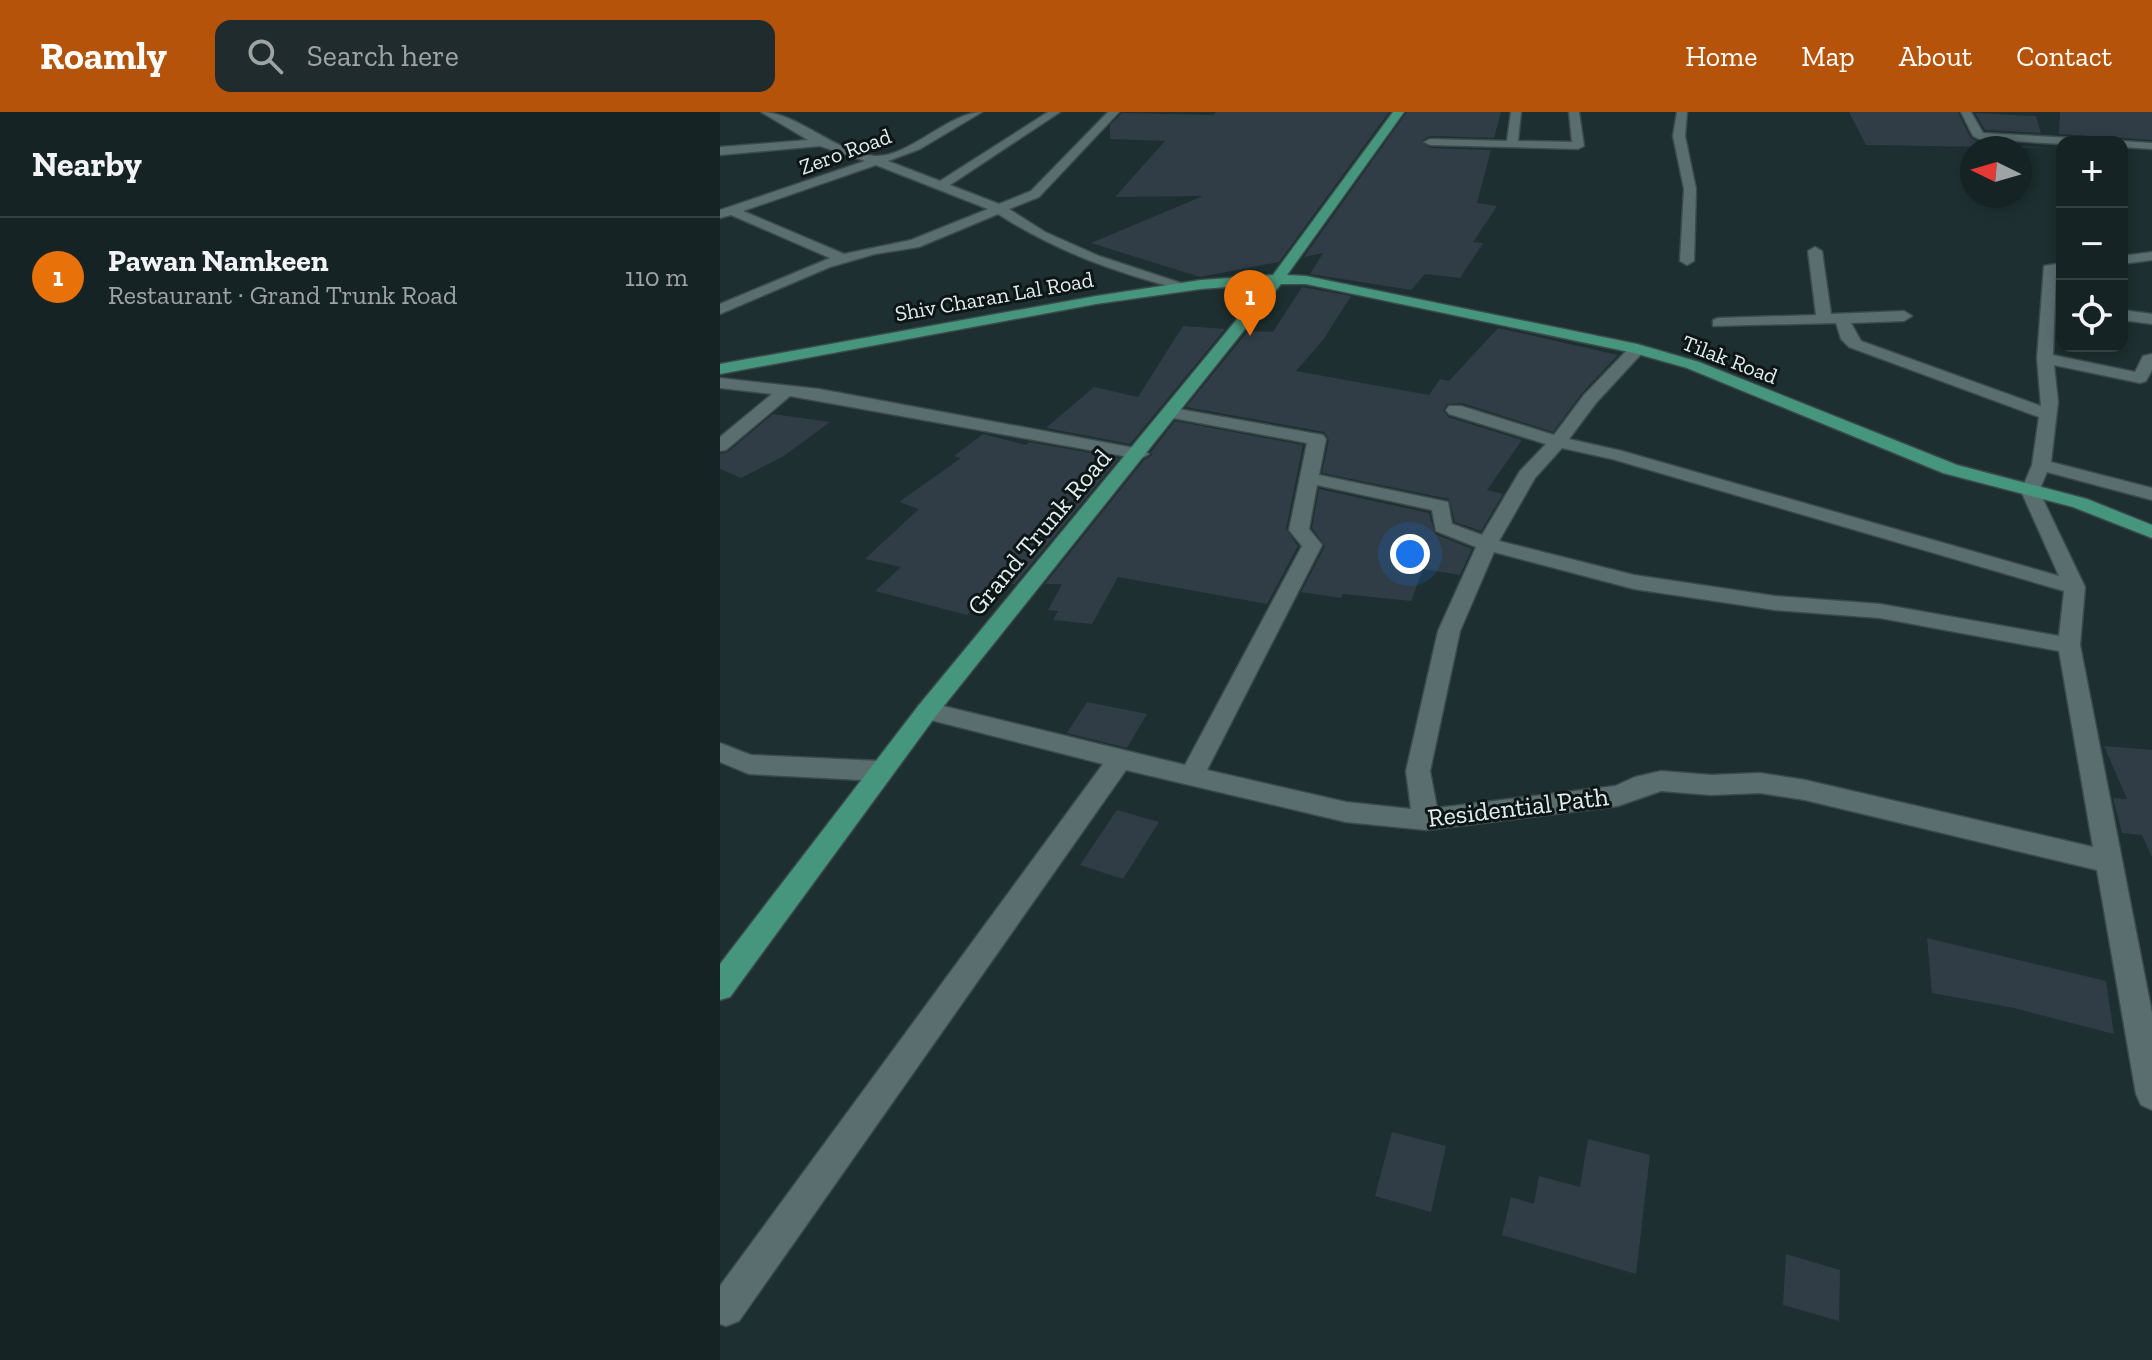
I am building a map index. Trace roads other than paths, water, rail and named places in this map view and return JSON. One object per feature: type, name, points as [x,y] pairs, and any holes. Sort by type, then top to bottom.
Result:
[{"type":"main road","name":"Grand Trunk Road","points":[[720,987],[927,711],[1140,454],[1278,279],[1399,112]]},
{"type":"main road","name":"Shiv Charan Lal Road","points":[[720,369],[1005,314],[1183,286],[1278,279]]},
{"type":"main road","name":"Tilak Road","points":[[1278,279],[1338,284],[1637,349],[1693,365],[1950,469],[2080,503],[2152,532]]},
{"type":"street","points":[[766,112],[821,142],[998,208],[1040,235],[1094,259],[1183,286]]},
{"type":"street","name":"Zero Road","points":[[726,212],[916,147],[977,112]]},
{"type":"street","points":[[942,185],[1055,112]]},
{"type":"street","points":[[720,309],[843,259],[914,244],[1035,194],[1114,112]]},
{"type":"street","points":[[1512,143],[1516,112]]},
{"type":"street","points":[[1430,142],[1578,146],[1574,112]]},
{"type":"street","points":[[1682,112],[1679,136],[1690,189],[1687,261]]},
{"type":"street","points":[[1966,112],[1979,136],[2056,140]]},
{"type":"street","points":[[720,151],[821,142]]},
{"type":"street","points":[[2128,144],[2152,146]]},
{"type":"street","points":[[726,212],[843,259]]},
{"type":"street","points":[[1815,251],[1824,321]]},
{"type":"street","points":[[2128,259],[2152,256]]},
{"type":"street","points":[[2056,268],[2049,269],[2055,307],[2045,358],[2050,402],[2041,465],[2030,491],[2075,587],[2069,645],[2152,1094]]},
{"type":"street","points":[[1718,323],[1904,316]]},
{"type":"street","points":[[2128,316],[2152,319]]},
{"type":"street","points":[[1843,320],[1849,339],[1855,344],[2048,414]]},
{"type":"street","points":[[1426,820],[1418,771],[1449,631],[1487,544],[1527,475],[1558,442],[1590,399],[1637,349]]},
{"type":"street","points":[[2045,358],[2140,378],[2149,359],[2152,359]]},
{"type":"street","points":[[720,383],[787,390],[958,418],[1140,454]]},
{"type":"street","points":[[720,446],[787,390]]},
{"type":"street","points":[[1455,410],[1558,442],[1616,455],[2075,587]]},
{"type":"street","points":[[1173,413],[1317,439],[1299,530],[1312,545],[1191,777]]},
{"type":"street","points":[[2041,465],[2152,494]]},
{"type":"street","points":[[1309,478],[1441,506],[1443,527],[1487,544],[1634,582],[1775,603],[1880,611],[2069,645]]},
{"type":"street","name":"Residential Path","points":[[927,711],[1119,760],[1346,812],[1426,820],[1618,796],[1644,784],[1661,781],[1711,785],[1760,783],[1805,790],[2109,862]]},
{"type":"street","points":[[720,752],[749,764],[881,771]]},
{"type":"street","points":[[720,1306],[726,1308],[1119,760]]},
{"type":"place","name":"Pawan Namkeen","points":[[1250,336]]}]
